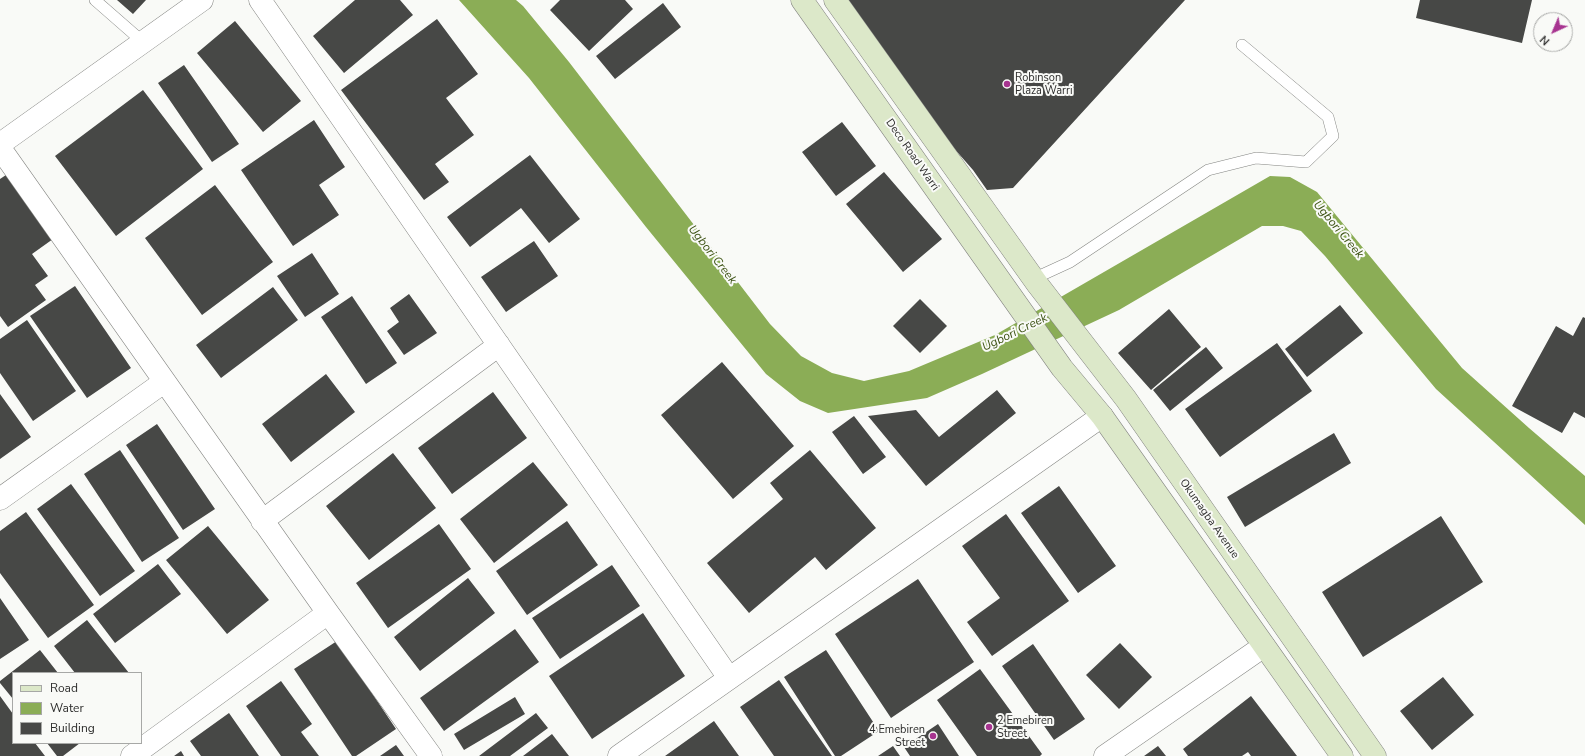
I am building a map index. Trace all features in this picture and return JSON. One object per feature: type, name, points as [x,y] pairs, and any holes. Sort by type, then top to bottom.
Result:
[{"type":"main road","name":"Deco Road Warri","points":[[802,0],[1062,368],[1102,416]]},
{"type":"main road","points":[[835,0],[1036,282]]},
{"type":"main road","name":"Okumagba Avenue","points":[[1036,282],[1126,399],[1375,756]]},
{"type":"main road","points":[[1102,416],[1342,756]]},
{"type":"street","points":[[0,144],[202,0]]},
{"type":"street","points":[[260,0],[729,678]]},
{"type":"street","points":[[0,148],[262,521],[431,756]]},
{"type":"street","points":[[262,521],[499,346]]},
{"type":"street","points":[[0,498],[164,382]]},
{"type":"street","points":[[619,756],[1102,416]]},
{"type":"street","points":[[132,756],[328,613]]},
{"type":"street","points":[[1106,756],[1264,646]]},
{"type":"lane","points":[[95,0],[143,42]]},
{"type":"lane","points":[[1036,282],[1070,262],[1208,170],[1256,158],[1306,162],[1333,136],[1328,118],[1242,45]]},
{"type":"water","name":"Ugbori Creek","points":[[459,0],[516,0],[523,6],[569,62],[770,324],[801,356],[832,373],[864,381],[909,371],[995,335],[1270,176],[1290,177],[1317,192],[1462,368],[1585,476],[1585,525],[1436,389],[1325,256],[1301,231],[1283,226],[1262,226],[1119,310],[927,398],[828,413],[800,401],[766,374],[646,227],[529,78]]},
{"type":"building","points":[[117,0],[146,0],[133,14]]},
{"type":"building","points":[[355,0],[400,0],[413,15],[344,73],[313,36]]},
{"type":"building","points":[[560,0],[625,0],[633,9],[589,51],[550,10]]},
{"type":"building","name":"Robinson Plaza Warri","points":[[844,0],[1185,0],[1013,188],[987,190],[973,170],[944,137]]},
{"type":"building","points":[[1420,0],[1532,0],[1522,43],[1416,18]]},
{"type":"building","points":[[663,3],[681,27],[615,79],[596,56]]},
{"type":"building","points":[[437,19],[478,74],[446,98],[474,135],[435,164],[449,182],[424,200],[341,90]]},
{"type":"building","points":[[235,21],[301,101],[263,132],[197,53]]},
{"type":"building","points":[[184,65],[239,144],[212,162],[158,83]]},
{"type":"building","points":[[143,90],[203,169],[116,236],[55,156]]},
{"type":"building","points":[[314,120],[345,167],[319,185],[339,215],[293,246],[241,170]]},
{"type":"building","points":[[842,122],[876,166],[836,196],[802,152]]},
{"type":"building","points":[[530,155],[580,219],[549,243],[521,208],[470,247],[447,217]]},
{"type":"building","points":[[884,172],[942,239],[903,272],[846,204]]},
{"type":"building","points":[[6,175],[53,239],[32,254],[48,276],[35,285],[46,300],[8,327],[0,316],[0,179]]},
{"type":"building","points":[[215,185],[273,262],[202,315],[145,238]]},
{"type":"building","points":[[534,241],[558,276],[506,312],[481,277]]},
{"type":"building","points":[[312,253],[339,294],[305,317],[277,276]]},
{"type":"building","points":[[75,286],[131,368],[87,398],[30,316]]},
{"type":"building","points":[[273,287],[298,320],[221,378],[196,345]]},
{"type":"building","points":[[409,294],[437,333],[404,355],[387,331],[399,322],[390,308]]},
{"type":"building","points":[[352,296],[397,363],[366,384],[321,317]]},
{"type":"building","points":[[920,299],[947,326],[920,353],[893,326]]},
{"type":"building","points":[[1340,305],[1363,333],[1307,377],[1285,349]]},
{"type":"building","points":[[1169,309],[1201,347],[1151,390],[1118,353]]},
{"type":"building","points":[[1583,317],[1585,318],[1585,418],[1574,412],[1562,433],[1512,406],[1556,326],[1573,336]]},
{"type":"building","points":[[27,320],[76,391],[33,421],[0,373],[0,339]]},
{"type":"building","points":[[1277,343],[1312,391],[1220,457],[1185,409]]},
{"type":"building","points":[[1206,347],[1223,368],[1170,411],[1153,390]]},
{"type":"building","points":[[722,362],[794,446],[733,499],[661,415]]},
{"type":"building","points":[[326,374],[355,412],[291,462],[262,424]]},
{"type":"building","points":[[997,390],[1016,413],[926,486],[868,416],[916,410],[939,437]]},
{"type":"building","points":[[493,392],[527,438],[452,494],[418,448]]},
{"type":"building","points":[[0,394],[31,437],[0,459]]},
{"type":"building","points":[[854,416],[886,457],[863,474],[832,432]]},
{"type":"building","points":[[157,424],[215,509],[183,530],[126,445]]},
{"type":"building","points":[[1334,433],[1351,463],[1245,527],[1227,497]]},
{"type":"building","points":[[120,450],[179,538],[142,562],[84,474]]},
{"type":"building","points":[[810,450],[876,528],[826,570],[815,557],[749,613],[707,563],[783,499],[770,483]]},
{"type":"building","points":[[393,453],[436,508],[369,560],[326,506]]},
{"type":"building","points":[[533,462],[568,505],[494,563],[460,519]]},
{"type":"building","points":[[71,484],[135,571],[100,596],[37,509]]},
{"type":"building","points":[[1059,486],[1116,566],[1078,593],[1021,513]]},
{"type":"building","points":[[26,512],[94,605],[48,638],[0,573],[0,531]]},
{"type":"building","points":[[1006,514],[1069,601],[992,656],[967,622],[1000,598],[962,546]]},
{"type":"building","points":[[1441,516],[1483,582],[1363,657],[1322,592]]},
{"type":"building","points":[[567,521],[598,565],[527,615],[496,571]]},
{"type":"building","points":[[439,524],[471,569],[388,628],[356,583]]},
{"type":"building","points":[[208,526],[269,600],[227,634],[166,560]]},
{"type":"building","points":[[158,564],[181,594],[115,643],[93,614]]},
{"type":"building","points":[[612,565],[640,606],[560,659],[532,618]]},
{"type":"building","points":[[468,578],[495,613],[420,671],[394,637]]},
{"type":"building","points":[[918,579],[974,662],[891,718],[835,634]]},
{"type":"building","points":[[0,598],[29,640],[0,659]]},
{"type":"building","points":[[643,613],[685,676],[592,739],[549,676]]},
{"type":"building","points":[[87,620],[128,672],[74,672],[54,646]]},
{"type":"building","points":[[515,629],[539,662],[444,731],[420,698]]},
{"type":"building","points":[[337,641],[396,729],[356,756],[352,756],[294,669]]},
{"type":"building","points":[[1120,643],[1152,677],[1119,709],[1086,675]]},
{"type":"building","points":[[1033,644],[1085,719],[1054,740],[1002,666]]},
{"type":"building","points":[[40,650],[57,672],[12,672],[12,698],[0,681]]},
{"type":"building","points":[[826,650],[879,731],[841,756],[835,756],[784,677]]},
{"type":"building","name":"2 Emebiren Street","points":[[980,669],[1042,754],[1040,756],[977,756],[937,700]]},
{"type":"building","points":[[1443,677],[1474,715],[1432,750],[1400,711]]},
{"type":"building","points":[[779,680],[832,756],[774,756],[740,707]]},
{"type":"building","points":[[281,681],[312,724],[301,732],[319,756],[281,756],[246,706]]},
{"type":"building","points":[[0,696],[12,713],[12,744],[36,744],[45,756],[0,756]]},
{"type":"building","points":[[1251,696],[1297,756],[1251,756],[1248,752],[1242,756],[1188,756],[1183,749]]},
{"type":"building","points":[[515,697],[525,714],[464,750],[454,734]]},
{"type":"building","points":[[229,713],[259,756],[201,756],[190,741]]},
{"type":"building","points":[[536,713],[548,728],[510,756],[479,756]]},
{"type":"building","points":[[714,721],[739,756],[665,756]]},
{"type":"building","name":"4 Emebiren Street","points":[[938,724],[959,756],[910,756],[904,747]]},
{"type":"building","points":[[552,734],[569,756],[523,756]]},
{"type":"building","points":[[48,744],[79,744],[63,756],[57,756]]},
{"type":"building","points":[[396,745],[404,756],[380,756]]},
{"type":"building","points":[[893,746],[900,756],[878,756]]},
{"type":"building","points":[[1158,746],[1166,756],[1144,756]]},
{"type":"building","points":[[181,751],[184,756],[174,756]]},
{"type":"place","name":"Robinson Plaza Warri","points":[[1007,84]]},
{"type":"place","name":"2 Emebiren Street","points":[[989,727]]},
{"type":"place","name":"4 Emebiren Street","points":[[933,736]]}]
